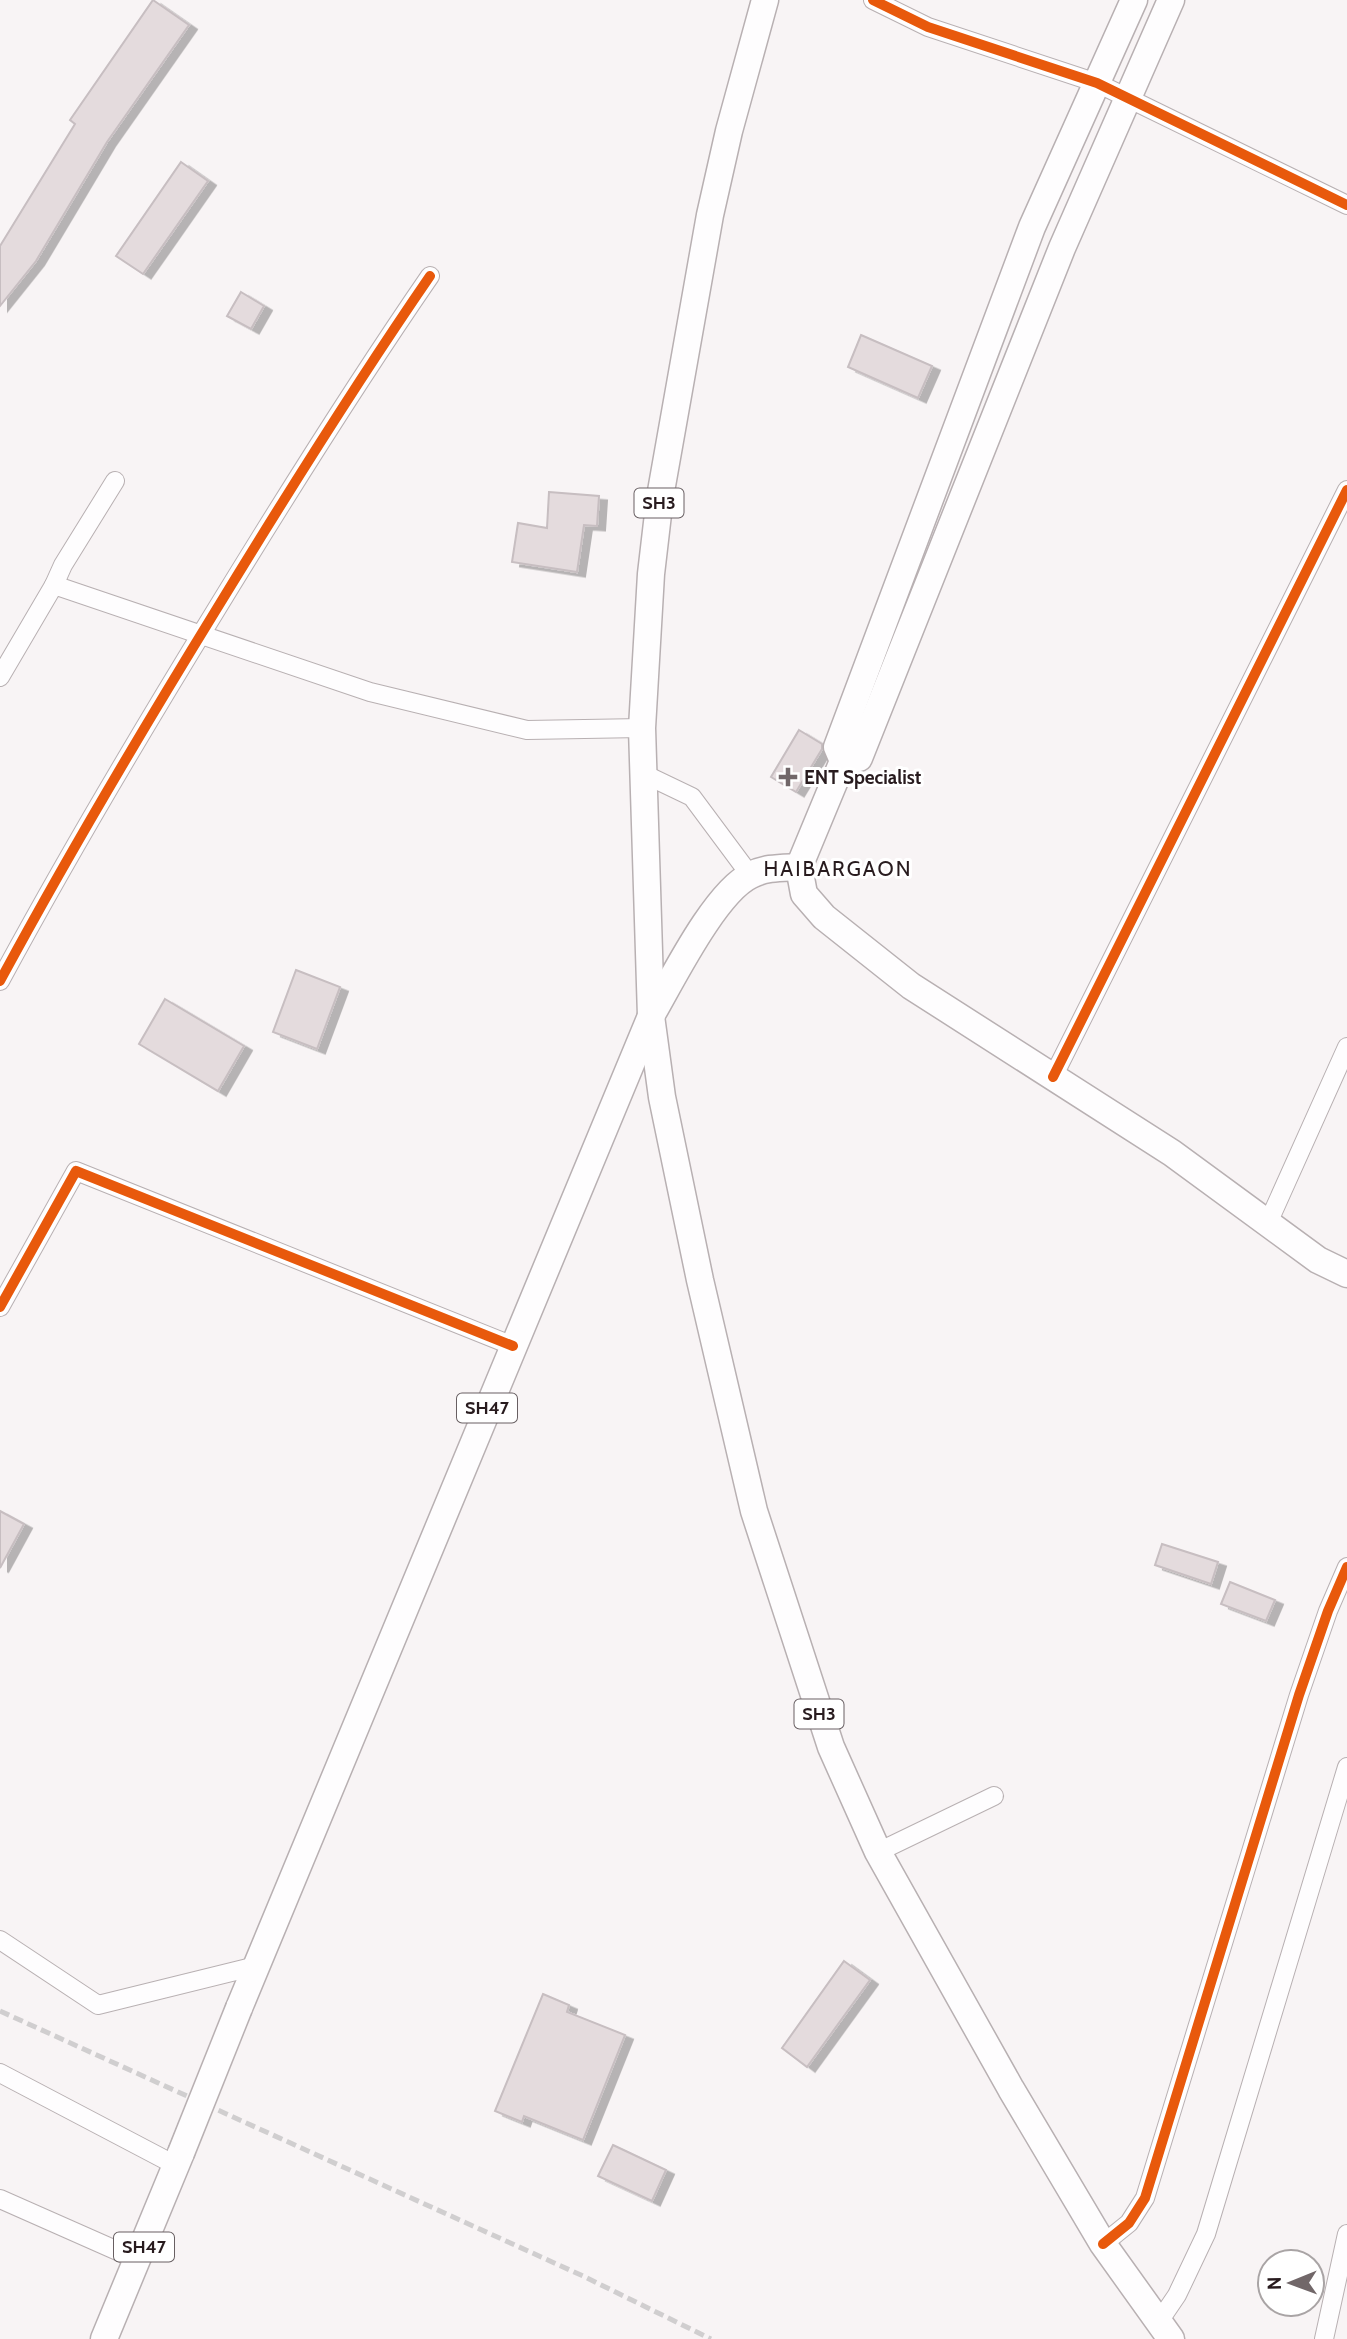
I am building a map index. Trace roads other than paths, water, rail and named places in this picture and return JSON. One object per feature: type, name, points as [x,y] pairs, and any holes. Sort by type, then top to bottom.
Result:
[{"type":"main road","name":"SH3","points":[[765,0],[732,119],[710,215],[664,470],[651,574],[642,728],[650,1016],[662,1097],[680,1189],[754,1511],[831,1747],[878,1852],[1011,2089],[1103,2244],[1165,2331]]},
{"type":"main road","points":[[1134,0],[1032,227],[837,747],[843,761],[799,867],[804,894],[824,917],[911,986],[1172,1153],[1318,1260],[1347,1274]]},
{"type":"main road","points":[[843,761],[859,758],[1062,248],[1171,0]]},
{"type":"main road","points":[[750,875],[772,868],[799,867]]},
{"type":"main road","name":"SH47","points":[[104,2339],[650,1016],[719,905],[750,875]]},
{"type":"street","points":[[873,0],[928,27],[1097,83],[1347,205]]},
{"type":"street","points":[[0,981],[93,812],[359,378],[430,276]]},
{"type":"street","points":[[0,677],[63,565],[116,481]]},
{"type":"street","points":[[1053,1077],[1347,490]]},
{"type":"street","points":[[54,585],[370,692],[527,730],[642,728]]},
{"type":"street","points":[[644,774],[692,797],[750,875]]},
{"type":"street","points":[[1268,1223],[1347,1047]]},
{"type":"street","points":[[0,1307],[76,1171],[513,1346]]},
{"type":"street","points":[[1103,2244],[1129,2223],[1145,2198],[1299,1695],[1328,1611],[1347,1567]]},
{"type":"street","points":[[1165,2331],[1177,2295],[1206,2234],[1347,1767]]},
{"type":"street","points":[[878,1852],[994,1796]]},
{"type":"street","points":[[0,1940],[98,2005],[256,1966]]},
{"type":"street","points":[[0,2073],[179,2160]]},
{"type":"street","points":[[0,2199],[138,2260]]},
{"type":"street","points":[[1324,2339],[1347,2234]]},
{"type":"railway","points":[[0,2011],[583,2276],[711,2339]]},
{"type":"place","name":"ENT Specialist","points":[[788,777]]},
{"type":"district","name":"HAIBARGAON","points":[[838,869]]}]
